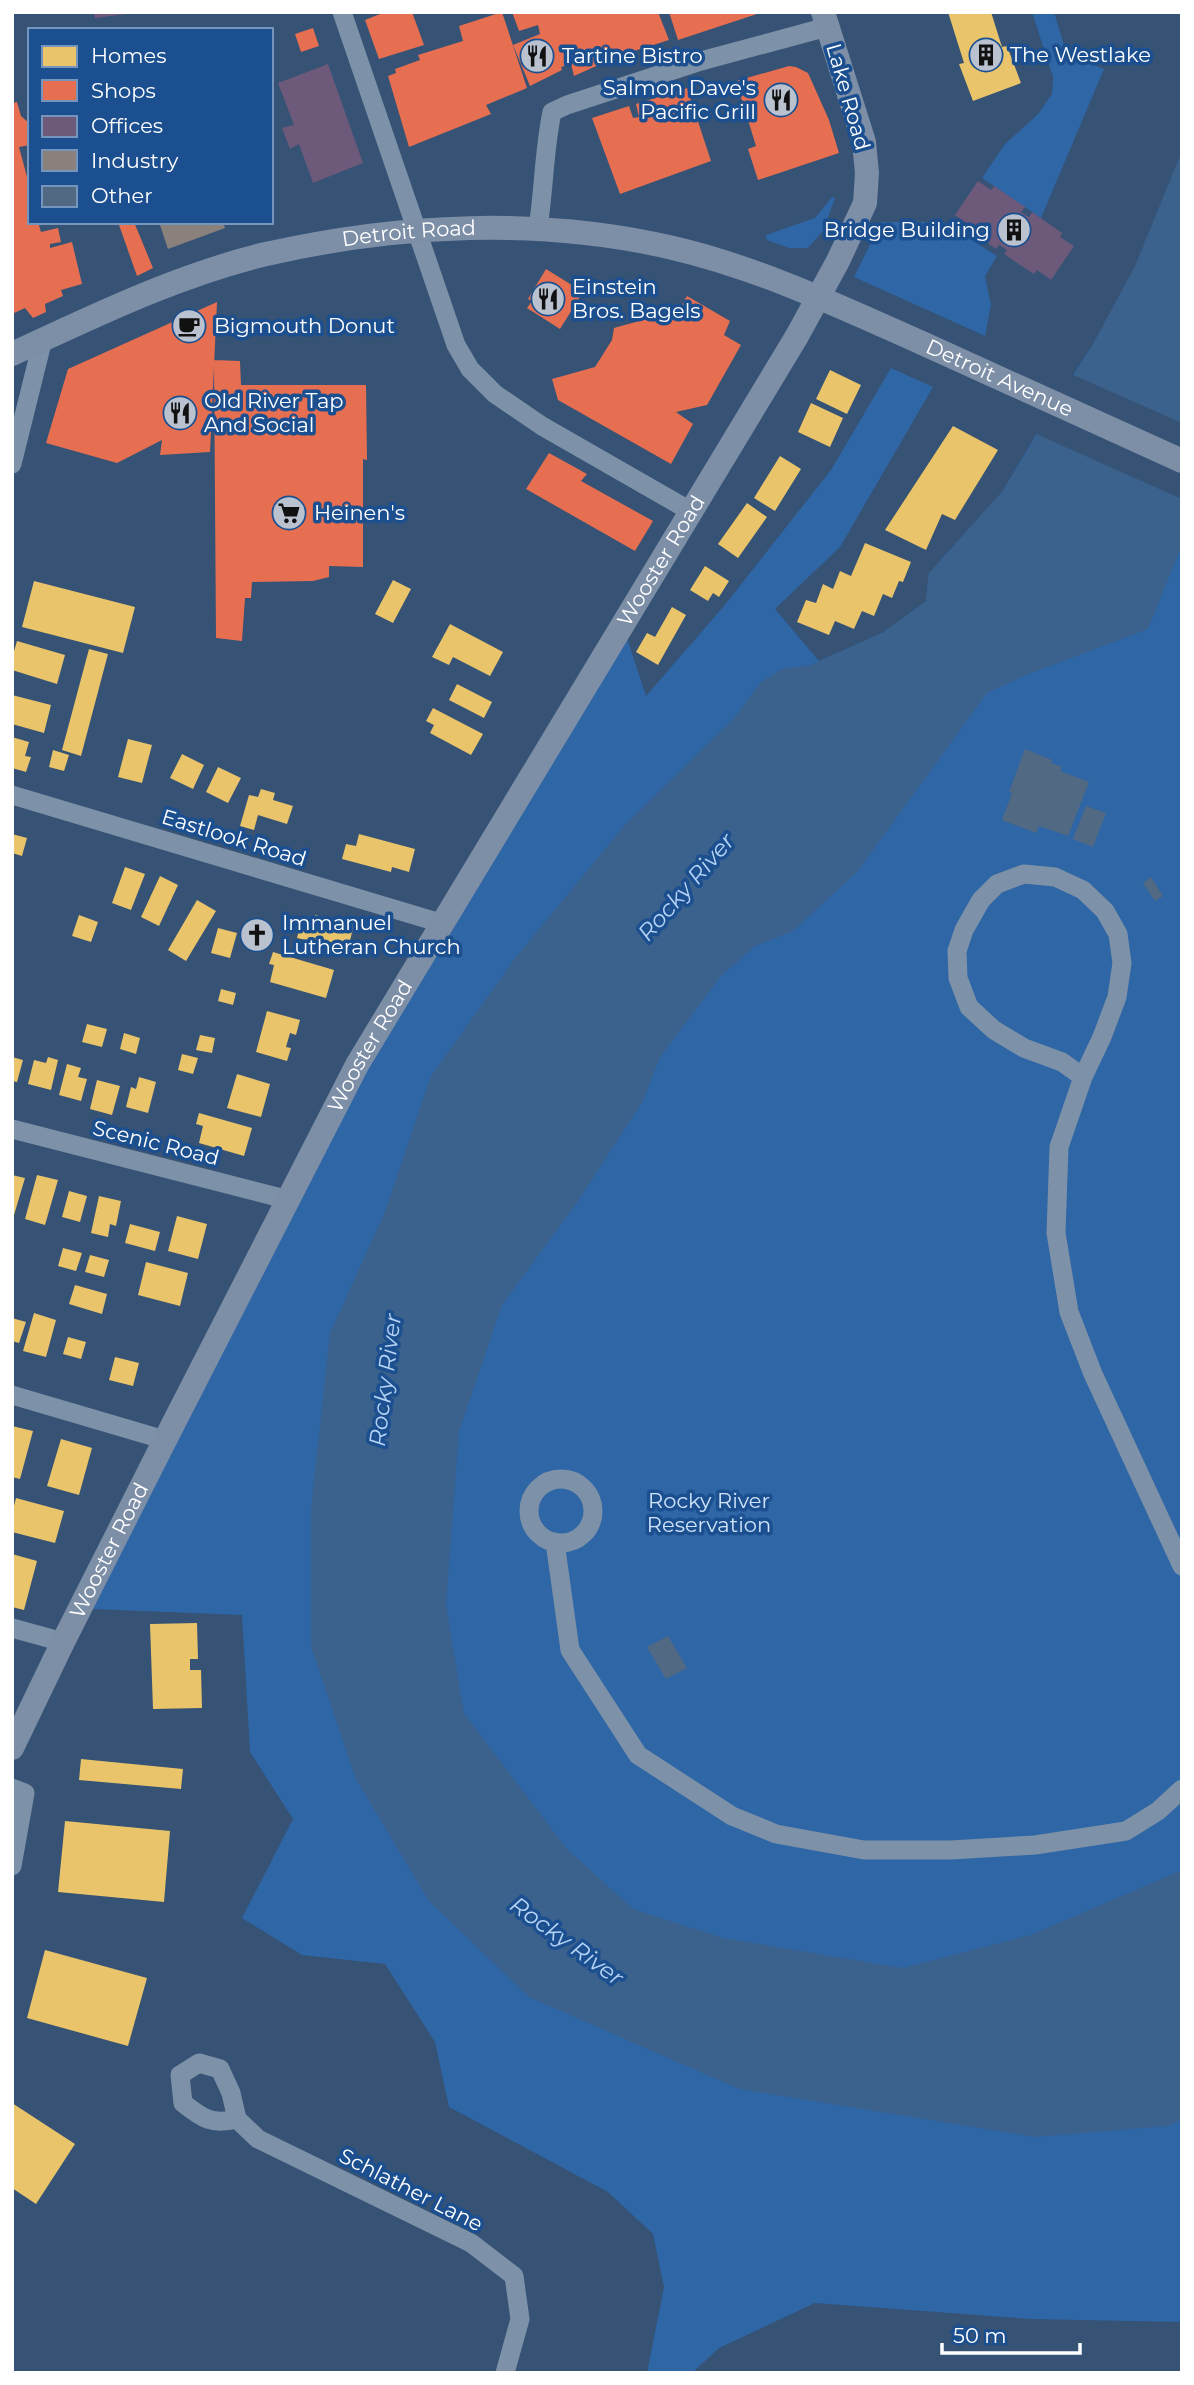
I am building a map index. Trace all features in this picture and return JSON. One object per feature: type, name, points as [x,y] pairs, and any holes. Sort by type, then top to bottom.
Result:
[{"type":"main road","name":"Lake Road","points":[[817,298],[865,203],[867,173],[863,142],[825,20]]},
{"type":"main road","name":"Detroit Road","points":[[12,354],[165,287],[265,255],[363,237],[416,231],[538,228],[589,232],[673,248],[737,266],[817,298]]},
{"type":"main road","name":"Detroit Avenue","points":[[817,298],[1182,461]]},
{"type":"main road","name":"Wooster Road","points":[[12,1748],[165,1440],[357,1065],[692,512],[817,298]]},
{"type":"street","points":[[342,12],[456,345],[470,369],[495,394],[542,426],[692,512]]},
{"type":"street","points":[[538,228],[544,192],[546,140],[552,112],[825,20]]},
{"type":"street","points":[[12,464],[43,339]]},
{"type":"street","name":"Eastlook Road","points":[[12,795],[443,924]]},
{"type":"street","points":[[1083,1077],[1062,1062],[1024,1048],[994,1030],[969,1007],[958,978],[957,951],[964,930],[981,900],[997,884],[1024,874],[1055,877],[1083,890],[1105,911],[1118,934],[1122,963],[1117,997],[1083,1077],[1059,1147],[1056,1233],[1069,1312],[1093,1374],[1182,1566]]},
{"type":"street","name":"Scenic Road","points":[[12,1129],[289,1200]]},
{"type":"street","points":[[12,1395],[165,1440]]},
{"type":"street","points":[[555,1542],[570,1650],[638,1755],[732,1816],[776,1834],[864,1850],[951,1850],[1017,1846],[1126,1831],[1158,1811],[1182,1789]]},
{"type":"street","points":[[12,1628],[63,1642]]},
{"type":"street","points":[[12,1788],[25,1793],[12,1866]]},
{"type":"street","name":"Schlather Lane","points":[[237,2119],[258,2139],[471,2243],[514,2276],[520,2319],[505,2373]]},
{"type":"green space","points":[[1032,12],[1054,12],[1067,55],[1104,69],[1041,218],[982,178],[1005,144],[1038,114],[1052,94],[1053,77]]},
{"type":"green space","points":[[832,197],[835,198],[823,231],[808,248],[789,248],[767,240],[766,235],[815,218]]},
{"type":"green space","points":[[881,222],[943,222],[997,256],[985,276],[991,305],[985,336],[854,277]]},
{"type":"green space","name":"Rocky River Reservation","points":[[1093,344],[1182,405],[1182,2322],[1030,2319],[815,2303],[719,2348],[692,2373],[647,2373],[664,2287],[653,2234],[608,2192],[449,2107],[435,2042],[385,1964],[302,1955],[242,1918],[293,1819],[250,1752],[242,1615],[91,1609],[344,1083],[624,629],[646,696],[724,606],[831,470],[891,368],[933,387],[840,547],[775,609],[819,661],[884,632],[926,601],[929,573],[1002,492]]},
{"type":"water","name":"Rocky River","points":[[1182,151],[1182,545],[1148,629],[1026,675],[987,693],[857,872],[793,931],[755,946],[721,976],[660,1057],[643,1101],[576,1204],[502,1305],[459,1432],[446,1605],[464,1713],[566,1848],[633,1909],[723,1938],[903,1968],[1031,1935],[1182,1870],[1182,2119],[1168,2126],[1035,2137],[739,2089],[529,1997],[429,1901],[356,1779],[311,1647],[311,1509],[330,1333],[384,1214],[431,1076],[516,957],[624,826],[734,718],[761,682],[782,669],[811,665],[884,632],[926,601],[929,573],[1002,492],[1093,344],[1135,266]]},
{"type":"pier","points":[[1071,374],[1182,423],[1182,499],[1034,433]]},
{"type":"building: Homes","name":"The Westlake","points":[[948,12],[991,12],[1002,47],[1007,46],[1021,83],[973,101],[959,64],[964,63]]},
{"type":"building: Homes","points":[[830,370],[861,385],[847,414],[816,399]]},
{"type":"building: Homes","points":[[811,403],[843,418],[830,447],[798,432]]},
{"type":"building: Homes","points":[[953,426],[998,450],[955,520],[942,514],[926,550],[885,530]]},
{"type":"building: Homes","points":[[780,456],[801,469],[775,511],[754,498]]},
{"type":"building: Homes","points":[[747,503],[767,517],[738,558],[718,544]]},
{"type":"building: Homes","points":[[865,543],[911,562],[903,582],[899,581],[892,598],[883,594],[874,616],[862,611],[854,629],[835,621],[829,635],[797,622],[806,600],[816,603],[823,584],[833,589],[840,571],[851,576]]},
{"type":"building: Homes","points":[[705,566],[729,581],[719,597],[713,593],[708,601],[690,590]]},
{"type":"building: Homes","points":[[393,580],[411,589],[393,623],[375,614]]},
{"type":"building: Homes","points":[[34,581],[135,607],[123,653],[22,627]]},
{"type":"building: Homes","points":[[672,607],[686,615],[658,665],[636,652],[647,633],[655,637]]},
{"type":"building: Homes","points":[[450,624],[503,652],[490,676],[453,657],[449,665],[432,657]]},
{"type":"building: Homes","points":[[17,641],[65,655],[57,684],[12,670]]},
{"type":"building: Homes","points":[[89,649],[108,654],[81,756],[62,750]]},
{"type":"building: Homes","points":[[457,684],[492,702],[484,718],[449,700]]},
{"type":"building: Homes","points":[[12,695],[51,705],[44,733],[12,724]]},
{"type":"building: Homes","points":[[433,708],[483,734],[471,755],[430,733],[434,725],[426,721]]},
{"type":"building: Homes","points":[[12,737],[29,742],[25,756],[31,757],[26,772],[12,768]]},
{"type":"building: Homes","points":[[128,739],[152,745],[142,783],[118,777]]},
{"type":"building: Homes","points":[[53,750],[69,755],[64,771],[49,767]]},
{"type":"building: Homes","points":[[182,754],[204,765],[193,789],[170,778]]},
{"type":"building: Homes","points":[[218,767],[241,778],[228,803],[206,792]]},
{"type":"building: Homes","points":[[261,789],[275,793],[273,800],[293,806],[287,824],[258,815],[254,830],[240,826],[249,795],[258,797]]},
{"type":"building: Homes","points":[[12,834],[27,838],[22,856],[12,853]]},
{"type":"building: Homes","points":[[359,834],[415,849],[409,872],[392,867],[391,872],[342,859],[346,844],[356,846]]},
{"type":"building: Homes","points":[[125,867],[145,874],[131,910],[112,903]]},
{"type":"building: Homes","points":[[160,876],[178,885],[159,926],[141,917]]},
{"type":"building: Homes","points":[[197,900],[216,911],[186,961],[168,950]]},
{"type":"building: Homes","points":[[79,915],[98,922],[91,942],[72,936]]},
{"type":"building: Homes","points":[[315,915],[354,924],[348,949],[297,938],[301,921],[313,924]]},
{"type":"building: Homes","points":[[218,928],[237,933],[230,958],[211,953]]},
{"type":"building: Homes","points":[[273,952],[334,970],[326,998],[270,982],[274,965],[269,964]]},
{"type":"building: Homes","points":[[221,989],[236,993],[233,1005],[218,1001]]},
{"type":"building: Homes","points":[[267,1011],[300,1020],[296,1035],[290,1033],[286,1047],[291,1048],[287,1061],[256,1052]]},
{"type":"building: Homes","points":[[87,1024],[107,1029],[102,1047],[82,1042]]},
{"type":"building: Homes","points":[[124,1033],[140,1038],[136,1054],[120,1049]]},
{"type":"building: Homes","points":[[200,1035],[215,1038],[212,1053],[196,1050]]},
{"type":"building: Homes","points":[[182,1054],[198,1058],[193,1074],[178,1070]]},
{"type":"building: Homes","points":[[12,1057],[23,1060],[17,1082],[12,1081]]},
{"type":"building: Homes","points":[[48,1057],[58,1060],[51,1090],[28,1084],[34,1060],[46,1063]]},
{"type":"building: Homes","points":[[67,1064],[81,1068],[78,1077],[87,1079],[81,1101],[59,1095]]},
{"type":"building: Homes","points":[[237,1074],[270,1084],[261,1117],[227,1108]]},
{"type":"building: Homes","points":[[139,1077],[156,1082],[148,1113],[126,1107],[131,1087],[136,1089]]},
{"type":"building: Homes","points":[[97,1080],[120,1086],[112,1115],[90,1109]]},
{"type":"building: Homes","points":[[199,1113],[252,1128],[244,1156],[199,1143],[203,1126],[196,1124]]},
{"type":"building: Homes","points":[[12,1175],[25,1178],[14,1215],[12,1215]]},
{"type":"building: Homes","points":[[37,1175],[58,1180],[45,1225],[25,1219]]},
{"type":"building: Homes","points":[[69,1191],[87,1196],[80,1222],[62,1217]]},
{"type":"building: Homes","points":[[99,1196],[121,1201],[116,1226],[110,1224],[108,1237],[91,1233]]},
{"type":"building: Homes","points":[[177,1216],[207,1224],[198,1259],[168,1251]]},
{"type":"building: Homes","points":[[130,1224],[160,1232],[155,1251],[125,1243]]},
{"type":"building: Homes","points":[[63,1248],[82,1253],[76,1271],[58,1266]]},
{"type":"building: Homes","points":[[90,1255],[109,1260],[104,1277],[85,1272]]},
{"type":"building: Homes","points":[[146,1262],[188,1273],[180,1306],[138,1295]]},
{"type":"building: Homes","points":[[75,1285],[107,1294],[102,1314],[69,1304]]},
{"type":"building: Homes","points":[[34,1313],[56,1320],[46,1357],[23,1351]]},
{"type":"building: Homes","points":[[12,1318],[26,1322],[19,1343],[12,1341]]},
{"type":"building: Homes","points":[[68,1337],[86,1342],[81,1359],[63,1354]]},
{"type":"building: Homes","points":[[115,1357],[139,1363],[133,1386],[109,1380]]},
{"type":"building: Homes","points":[[12,1426],[33,1431],[20,1479],[12,1477]]},
{"type":"building: Homes","points":[[61,1439],[92,1448],[79,1495],[47,1486]]},
{"type":"building: Homes","points":[[16,1498],[64,1511],[55,1543],[12,1532],[12,1513]]},
{"type":"building: Homes","points":[[12,1554],[37,1561],[24,1610],[12,1607]]},
{"type":"building: Homes","points":[[197,1623],[198,1659],[190,1659],[190,1670],[201,1670],[202,1708],[153,1709],[150,1624]]},
{"type":"building: Homes","points":[[81,1759],[183,1769],[181,1789],[79,1780]]},
{"type":"building: Homes","points":[[65,1821],[170,1831],[164,1902],[58,1892]]},
{"type":"building: Homes","points":[[45,1950],[147,1978],[128,2046],[27,2018]]},
{"type":"building: Homes","points":[[12,2103],[75,2144],[36,2204],[12,2188]]},
{"type":"building: Shops","points":[[385,12],[412,12],[424,45],[379,59],[365,20]]},
{"type":"building: Shops","points":[[502,12],[527,88],[486,105],[491,114],[409,147],[388,76],[396,73],[395,69],[420,60],[418,55],[463,41],[459,26]]},
{"type":"building: Shops","points":[[512,12],[658,12],[669,40],[621,55],[574,76],[571,64],[561,67],[562,70],[530,86],[513,45],[540,34],[538,25],[519,31]]},
{"type":"building: Shops","points":[[669,12],[760,12],[760,13],[678,40]]},
{"type":"building: Shops","points":[[313,28],[319,46],[301,52],[295,34]]},
{"type":"building: Shops","name":"Salmon Dave's Pacific Grill","points":[[789,66],[808,73],[829,120],[839,153],[758,180],[748,149],[756,146],[736,81]]},
{"type":"building: Shops","points":[[687,88],[711,161],[620,194],[592,118],[629,106],[633,118],[639,117],[636,104]]},
{"type":"building: Shops","points":[[17,102],[21,116],[28,122],[28,145],[19,147],[28,181],[28,224],[39,224],[41,232],[58,228],[61,242],[50,244],[50,248],[72,242],[82,284],[61,290],[63,296],[45,304],[46,312],[33,318],[25,308],[12,314],[12,103]]},
{"type":"building: Shops","points":[[119,224],[135,224],[153,268],[137,276]]},
{"type":"building: Shops","points":[[546,269],[583,292],[560,329],[527,308],[532,301],[528,299]]},
{"type":"building: Shops","points":[[687,296],[730,321],[724,335],[741,345],[707,405],[676,412],[693,424],[671,464],[558,400],[552,379],[595,367],[612,340],[614,328],[679,310]]},
{"type":"building: Shops","points":[[217,302],[210,452],[160,455],[162,440],[117,463],[46,443],[68,369]]},
{"type":"building: Shops","name":"Heinen's","points":[[214,360],[240,361],[241,385],[366,385],[367,460],[363,459],[363,567],[329,566],[329,577],[313,581],[252,582],[251,598],[245,598],[242,641],[216,638]]},
{"type":"building: Shops","points":[[549,453],[587,474],[581,481],[653,521],[635,551],[526,489]]},
{"type":"building: Offices","points":[[94,12],[125,12],[126,14],[95,18]]},
{"type":"building: Offices","points":[[328,64],[363,163],[313,183],[299,144],[290,149],[282,128],[294,125],[278,83]]},
{"type":"building: Offices","name":"Bridge Building","points":[[978,181],[991,190],[994,186],[1025,207],[1021,212],[1029,217],[1032,212],[1062,233],[1060,237],[1074,246],[1051,280],[1037,270],[1034,274],[1023,267],[1004,254],[1007,250],[999,245],[996,249],[966,228],[968,224],[955,215]]},
{"type":"building: Industry","points":[[160,224],[224,224],[225,228],[168,249]]},
{"type":"building: Other","points":[[1025,749],[1052,760],[1051,763],[1062,767],[1060,771],[1089,782],[1068,836],[1039,826],[1036,833],[1002,820]]},
{"type":"building: Other","points":[[1086,806],[1106,813],[1093,847],[1073,839]]},
{"type":"building: Other","points":[[1151,877],[1163,896],[1155,901],[1143,883]]},
{"type":"building: Other","points":[[668,1636],[687,1668],[666,1679],[647,1647]]},
{"type":"place","name":"The Westlake","points":[[986,55]]},
{"type":"place","name":"Tartine Bistro","points":[[537,56]]},
{"type":"place","name":"Salmon Dave's Pacific Grill","points":[[781,100]]},
{"type":"place","name":"Bridge Building","points":[[1014,230]]},
{"type":"place","name":"Einstein Bros. Bagels","points":[[548,299]]},
{"type":"place","name":"Bigmouth Donut","points":[[189,326]]},
{"type":"place","name":"Old River Tap And Social","points":[[180,413]]},
{"type":"place","name":"Heinen's","points":[[289,513]]},
{"type":"place","name":"Immanuel Lutheran Church","points":[[257,935]]}]
